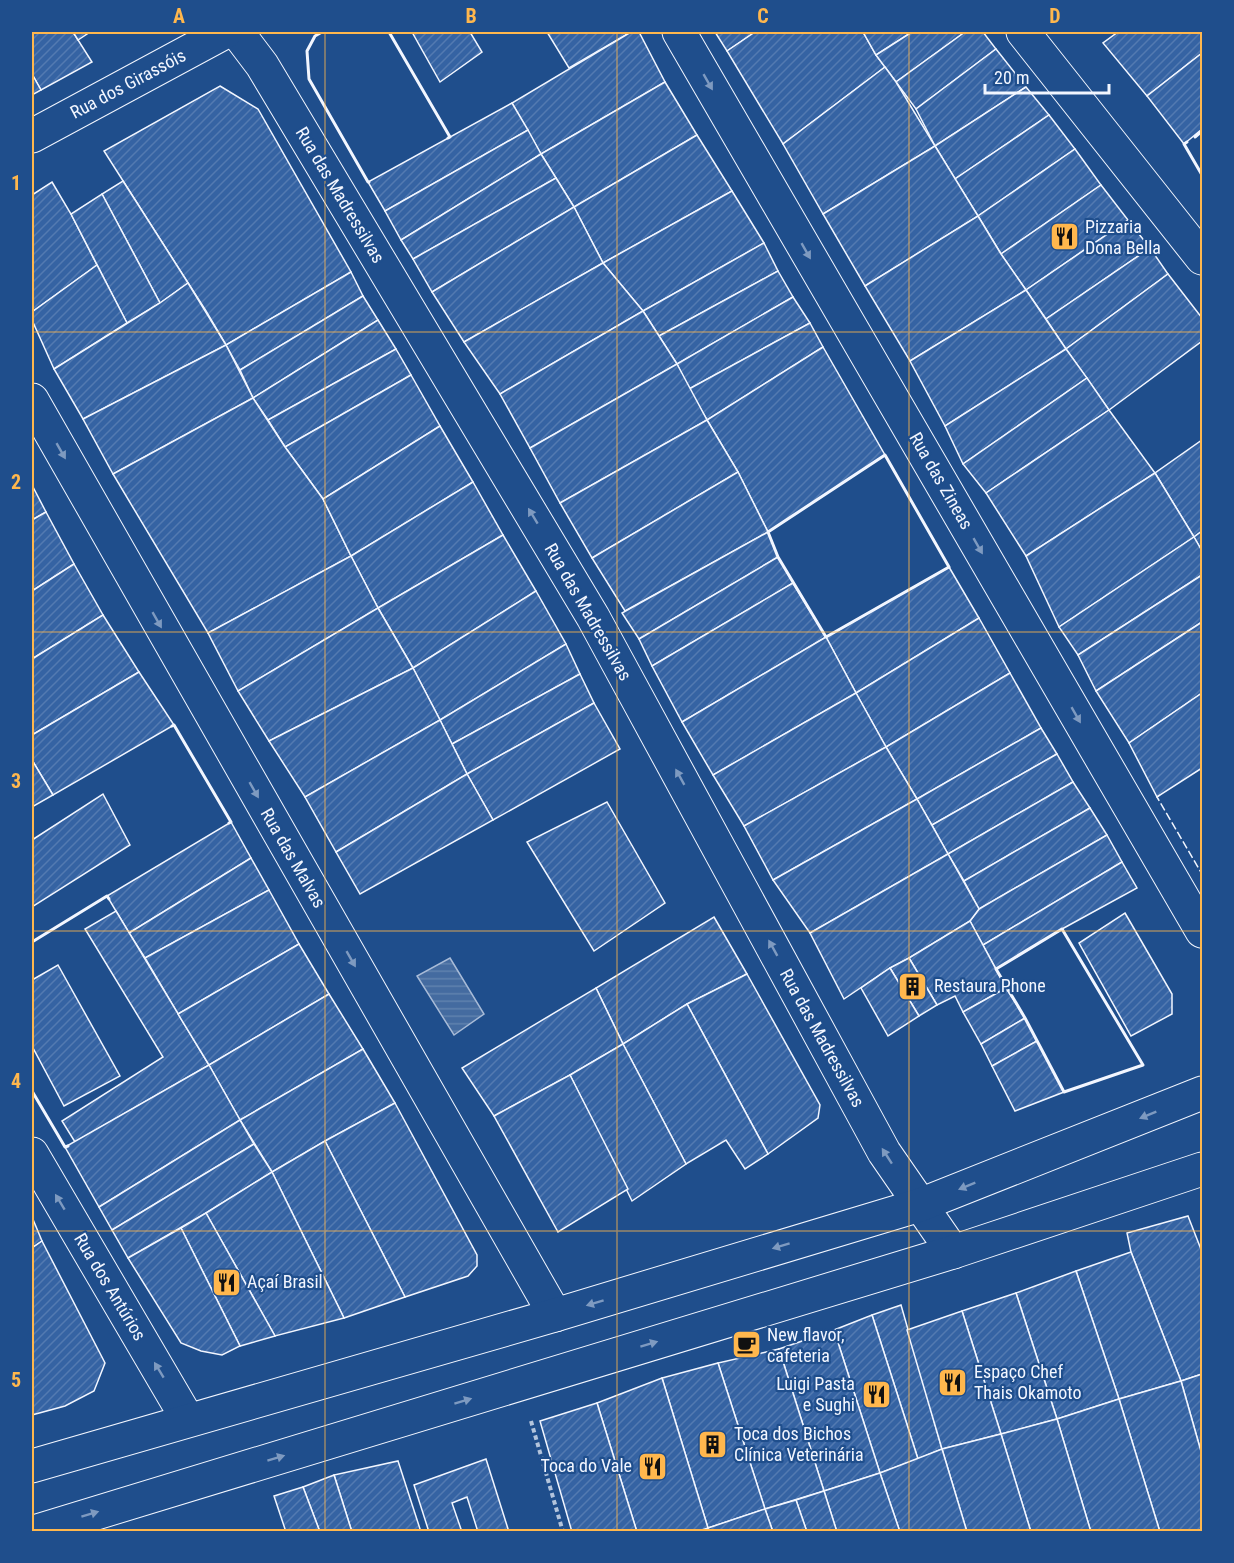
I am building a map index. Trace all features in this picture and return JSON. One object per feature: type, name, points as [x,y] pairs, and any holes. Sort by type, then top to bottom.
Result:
[{"type":"street","name":"Rua dos Girassóis","points":[[32,136],[225,32]]},
{"type":"street","name":"Rua das Madressilvas","points":[[237,32],[262,64],[593,616],[884,1152],[953,1252]]},
{"type":"street","name":"Rua das Zineas","points":[[679,32],[1203,931]]},
{"type":"street","points":[[1023,32],[1201,254]]},
{"type":"street","name":"Rua das Malvas","points":[[32,400],[555,1315]]},
{"type":"street","points":[[32,1466],[555,1315],[920,1204],[1203,1093]]},
{"type":"street","name":"Rua dos Antúrios","points":[[32,1154],[188,1420]]},
{"type":"street","points":[[34,1532],[953,1252],[1203,1169]]},
{"type":"path","points":[[521,1383],[563,1532]]},
{"type":"water","points":[[450,958],[484,1014],[454,1035],[417,976]]},
{"type":"building","points":[[32,32],[73,32],[92,62],[41,90],[32,74]]},
{"type":"building","points":[[73,32],[90,32],[78,40]]},
{"type":"building","points":[[412,32],[470,32],[482,52],[440,82]]},
{"type":"building","points":[[547,32],[631,32],[569,68]]},
{"type":"building","points":[[631,32],[639,32],[665,82],[541,154],[512,103]]},
{"type":"building","points":[[715,32],[755,32],[727,51]]},
{"type":"building","points":[[755,32],[863,32],[885,67],[783,144],[727,51]]},
{"type":"building","points":[[863,32],[912,32],[876,55]]},
{"type":"building","points":[[912,32],[965,32],[896,82],[876,55]]},
{"type":"building","points":[[965,32],[983,32],[996,49],[916,109],[896,82]]},
{"type":"building","points":[[1118,32],[1202,32],[1202,53],[1147,96],[1103,43]]},
{"type":"building","points":[[996,49],[1026,87],[935,146],[916,109]]},
{"type":"building","points":[[1202,53],[1202,129],[1184,144],[1147,96]]},
{"type":"building","points":[[885,67],[935,146],[823,214],[783,144]]},
{"type":"building","points":[[32,74],[41,90],[32,95]]},
{"type":"building","points":[[665,82],[697,135],[574,207],[541,154]]},
{"type":"building","points":[[220,86],[258,109],[351,272],[226,345],[104,151]]},
{"type":"building","points":[[1026,87],[1049,115],[955,179],[935,146]]},
{"type":"building","points":[[512,103],[528,130],[385,211],[368,182]]},
{"type":"building","points":[[1049,115],[1075,149],[978,216],[955,179]]},
{"type":"building","points":[[528,130],[541,154],[401,240],[385,211]]},
{"type":"building","points":[[697,135],[732,191],[603,263],[574,207]]},
{"type":"building","points":[[935,146],[978,216],[865,286],[823,214]]},
{"type":"building","points":[[1075,149],[1101,185],[1001,254],[978,216]]},
{"type":"building","points":[[541,154],[556,178],[413,259],[401,240]]},
{"type":"building","points":[[556,178],[574,207],[432,292],[413,259]]},
{"type":"building","points":[[123,181],[188,283],[160,303],[102,194]]},
{"type":"building","points":[[52,182],[97,265],[32,312],[32,195]]},
{"type":"building","name":"Pizzaria Dona Bella","points":[[1101,185],[1128,220],[1026,290],[1001,254]]},
{"type":"building","points":[[732,191],[764,243],[643,311],[603,263]]},
{"type":"building","points":[[102,194],[160,303],[127,323],[71,214]]},
{"type":"building","points":[[574,207],[603,263],[464,342],[432,292]]},
{"type":"building","points":[[978,216],[1026,290],[910,361],[865,286]]},
{"type":"building","points":[[1128,220],[1150,248],[1046,319],[1026,290]]},
{"type":"building","points":[[764,243],[778,271],[659,336],[643,311]]},
{"type":"building","points":[[1150,248],[1168,274],[1066,349],[1046,319]]},
{"type":"building","points":[[603,263],[643,311],[500,394],[464,342]]},
{"type":"building","points":[[97,265],[127,323],[54,369],[32,320],[32,312]]},
{"type":"building","points":[[778,271],[793,297],[677,364],[659,336]]},
{"type":"building","points":[[351,272],[363,296],[240,370],[226,345]]},
{"type":"building","points":[[1168,274],[1202,318],[1202,341],[1109,410],[1066,349]]},
{"type":"building","points":[[188,283],[226,345],[83,419],[54,369]]},
{"type":"building","points":[[1026,290],[1066,349],[945,426],[910,361]]},
{"type":"building","points":[[363,296],[378,320],[253,398],[240,370]]},
{"type":"building","points":[[793,297],[810,323],[689,389],[677,364]]},
{"type":"building","points":[[643,311],[677,364],[530,448],[500,394]]},
{"type":"building","points":[[378,320],[396,349],[268,420],[253,398]]},
{"type":"building","points":[[810,323],[823,347],[707,420],[689,389]]},
{"type":"building","points":[[226,345],[253,398],[113,474],[83,419]]},
{"type":"building","points":[[823,347],[885,455],[768,532],[738,472],[707,420]]},
{"type":"building","points":[[396,349],[411,375],[285,447],[268,420]]},
{"type":"building","points":[[1066,349],[1087,378],[963,464],[945,426]]},
{"type":"building","points":[[677,364],[707,420],[560,503],[530,448]]},
{"type":"building","points":[[411,375],[440,426],[323,499],[285,447]]},
{"type":"building","points":[[1087,378],[1109,410],[986,493],[963,464]]},
{"type":"building","points":[[253,398],[323,499],[351,556],[208,633],[113,474]]},
{"type":"building","points":[[1109,410],[1155,473],[1026,556],[986,493]]},
{"type":"building","points":[[707,420],[738,472],[592,558],[560,503]]},
{"type":"building","points":[[440,426],[473,482],[351,556],[323,499]]},
{"type":"building","points":[[1202,440],[1202,531],[1194,537],[1155,473]]},
{"type":"building","points":[[738,472],[768,532],[625,611],[592,558]]},
{"type":"building","points":[[1155,473],[1194,537],[1059,627],[1026,556]]},
{"type":"building","points":[[473,482],[503,535],[378,608],[351,556]]},
{"type":"building","points":[[32,485],[46,512],[32,520]]},
{"type":"building","points":[[46,512],[74,564],[32,591],[32,520]]},
{"type":"building","points":[[1202,531],[1202,551],[1194,537]]},
{"type":"building","points":[[768,532],[778,557],[639,639],[622,613]]},
{"type":"building","points":[[503,535],[536,591],[413,668],[378,608]]},
{"type":"building","points":[[1194,537],[1202,551],[1202,575],[1078,655],[1059,627]]},
{"type":"building","points":[[351,556],[378,608],[238,691],[208,633]]},
{"type":"building","points":[[778,557],[793,583],[652,666],[639,639]]},
{"type":"building","points":[[74,564],[103,615],[32,659],[32,591]]},
{"type":"building","points":[[949,567],[979,618],[856,693],[826,637]]},
{"type":"building","points":[[1202,575],[1202,622],[1096,691],[1078,655]]},
{"type":"building","points":[[793,583],[826,637],[682,722],[652,666]]},
{"type":"building","points":[[536,591],[566,644],[440,720],[413,668]]},
{"type":"building","points":[[378,608],[413,668],[269,741],[238,691]]},
{"type":"building","points":[[103,615],[139,672],[32,735],[32,659]]},
{"type":"building","points":[[979,618],[1010,673],[886,747],[856,693]]},
{"type":"building","points":[[1202,622],[1202,693],[1129,743],[1096,691]]},
{"type":"building","points":[[826,637],[856,693],[713,775],[682,722]]},
{"type":"building","points":[[566,644],[580,674],[452,744],[440,720]]},
{"type":"building","points":[[413,668],[440,720],[305,797],[269,741]]},
{"type":"building","points":[[139,672],[174,725],[53,795],[32,760],[32,735]]},
{"type":"building","points":[[1010,673],[1041,728],[917,799],[886,747]]},
{"type":"building","points":[[580,674],[594,703],[467,774],[452,744]]},
{"type":"building","points":[[856,693],[886,747],[744,826],[713,775]]},
{"type":"building","points":[[1202,693],[1202,768],[1157,797],[1129,743]]},
{"type":"building","points":[[594,703],[620,749],[493,820],[467,774]]},
{"type":"building","points":[[440,720],[467,774],[336,852],[305,797]]},
{"type":"building","points":[[1041,728],[1057,754],[932,825],[917,799]]},
{"type":"building","points":[[886,747],[917,799],[773,880],[744,826]]},
{"type":"building","points":[[1057,754],[1073,782],[948,854],[932,825]]},
{"type":"building","points":[[32,760],[53,795],[32,807]]},
{"type":"building","points":[[467,774],[493,820],[360,894],[336,852]]},
{"type":"building","points":[[1073,782],[1090,808],[964,881],[948,854]]},
{"type":"building","points":[[103,794],[130,845],[32,907],[32,840]]},
{"type":"building","points":[[917,799],[948,854],[810,933],[773,880]]},
{"type":"building","points":[[607,802],[665,903],[594,951],[527,842]]},
{"type":"building","points":[[1090,808],[1107,835],[979,909],[964,881]]},
{"type":"building","points":[[231,822],[251,858],[129,933],[107,896]]},
{"type":"building","points":[[1107,835],[1122,862],[983,945],[970,921],[979,909]]},
{"type":"building","points":[[948,854],[979,909],[970,921],[890,968],[844,999],[810,933]]},
{"type":"building","points":[[251,858],[269,890],[145,958],[129,933]]},
{"type":"building","points":[[1122,862],[1137,888],[1062,929],[996,969],[983,945]]},
{"type":"building","points":[[269,890],[299,944],[178,1014],[145,958]]},
{"type":"building","points":[[116,911],[209,1065],[75,1142],[62,1121],[163,1057],[85,929]]},
{"type":"building","points":[[1125,913],[1172,994],[1172,1014],[1131,1036],[1079,943]]},
{"type":"building","points":[[714,917],[747,974],[687,1004],[623,1044],[596,988]]},
{"type":"building","points":[[970,921],[1006,988],[963,1012],[955,996],[937,1005],[909,958]]},
{"type":"building","points":[[299,944],[329,994],[209,1065],[178,1014]]},
{"type":"building","name":"Restaura Phone","points":[[909,958],[937,1005],[919,1016],[890,968]]},
{"type":"building","points":[[58,965],[120,1076],[64,1106],[32,1046],[32,980]]},
{"type":"building","points":[[890,968],[919,1016],[888,1036],[861,988]]},
{"type":"building","points":[[747,974],[820,1105],[818,1118],[768,1154],[687,1004]]},
{"type":"building","points":[[596,988],[623,1044],[494,1116],[462,1068]]},
{"type":"building","points":[[1006,988],[1025,1018],[981,1044],[963,1012]]},
{"type":"building","points":[[329,994],[363,1049],[240,1120],[209,1065]]},
{"type":"building","points":[[687,1004],[768,1154],[745,1169],[726,1140],[686,1164],[623,1044]]},
{"type":"building","points":[[1025,1018],[1037,1041],[992,1066],[981,1044]]},
{"type":"building","points":[[1037,1041],[1064,1092],[1015,1111],[992,1066]]},
{"type":"building","points":[[623,1044],[686,1164],[632,1201],[570,1075]]},
{"type":"building","points":[[363,1049],[395,1103],[272,1172],[240,1120]]},
{"type":"building","points":[[209,1065],[240,1120],[99,1207],[65,1147]]},
{"type":"building","points":[[570,1075],[628,1189],[558,1232],[494,1116]]},
{"type":"building","points":[[395,1103],[477,1255],[477,1266],[468,1276],[405,1297],[325,1141]]},
{"type":"building","points":[[240,1120],[254,1144],[112,1230],[99,1207]]},
{"type":"building","points":[[325,1141],[405,1297],[344,1318],[272,1172]]},
{"type":"building","points":[[254,1144],[272,1172],[128,1258],[112,1230]]},
{"type":"building","points":[[272,1172],[344,1318],[275,1336],[206,1213]]},
{"type":"building","name":"Açaí Brasil","points":[[206,1213],[275,1336],[240,1346],[181,1228]]},
{"type":"building","points":[[1188,1216],[1202,1252],[1202,1374],[1181,1381],[1131,1252],[1127,1233]]},
{"type":"building","points":[[32,1217],[42,1241],[32,1248]]},
{"type":"building","points":[[181,1228],[240,1346],[222,1355],[201,1351],[181,1343],[128,1258]]},
{"type":"building","points":[[42,1241],[105,1363],[94,1391],[65,1406],[32,1415],[32,1248]]},
{"type":"building","points":[[1131,1252],[1181,1381],[1119,1399],[1076,1271]]},
{"type":"building","points":[[1076,1271],[1119,1399],[1057,1419],[1016,1293]]},
{"type":"building","points":[[1016,1293],[1057,1419],[1001,1434],[962,1311]]},
{"type":"building","points":[[901,1305],[942,1449],[918,1459],[872,1315]]},
{"type":"building","name":"Espaço Chef Thais Okamoto","points":[[962,1311],[1001,1434],[942,1449],[907,1330]]},
{"type":"building","name":"Luigi Pasta e Sughi","points":[[872,1315],[918,1459],[880,1473],[834,1330]]},
{"type":"building","points":[[834,1330],[880,1473],[824,1491],[779,1349]]},
{"type":"building","points":[[779,1349],[824,1491],[765,1509],[718,1363]]},
{"type":"building","name":"Toca dos Bichos Clínica Veterinária","points":[[718,1363],[765,1509],[708,1528],[662,1378]]},
{"type":"building","points":[[1202,1374],[1202,1455],[1181,1381]]},
{"type":"building","name":"Toca do Vale","points":[[662,1378],[708,1528],[696,1532],[637,1532],[597,1403]]},
{"type":"building","points":[[1181,1381],[1202,1455],[1202,1532],[1160,1532],[1119,1399]]},
{"type":"building","points":[[1119,1399],[1160,1532],[1091,1532],[1057,1419]]},
{"type":"building","points":[[597,1403],[637,1532],[572,1532],[540,1421]]},
{"type":"building","points":[[1057,1419],[1091,1532],[1031,1532],[1001,1434]]},
{"type":"building","points":[[1001,1434],[1031,1532],[967,1532],[942,1449]]},
{"type":"building","points":[[942,1449],[967,1532],[900,1532],[880,1473]]},
{"type":"building","points":[[486,1459],[509,1532],[478,1532],[467,1497],[452,1503],[462,1532],[429,1532],[414,1485]]},
{"type":"building","points":[[398,1461],[421,1532],[352,1532],[334,1475]]},
{"type":"building","points":[[880,1473],[900,1532],[837,1532],[824,1491]]},
{"type":"building","points":[[334,1475],[352,1532],[320,1532],[303,1487]]},
{"type":"building","points":[[303,1487],[320,1532],[286,1532],[274,1496]]},
{"type":"building","points":[[824,1491],[837,1532],[807,1532],[796,1500]]},
{"type":"building","points":[[796,1500],[807,1532],[773,1532],[765,1509]]},
{"type":"building","points":[[765,1509],[773,1532],[709,1532],[708,1528]]},
{"type":"fence","points":[[1160,795],[1157,797],[1202,874]]},
{"type":"wall","points":[[322,32],[315,36],[307,51],[309,79],[369,182]]},
{"type":"wall","points":[[389,32],[450,137],[448,138]]},
{"type":"wall","points":[[1195,137],[1202,131]]},
{"type":"wall","points":[[1187,142],[1184,144],[1202,175]]},
{"type":"wall","points":[[885,455],[949,567],[826,637],[778,557],[768,532],[885,455]]},
{"type":"wall","points":[[172,726],[174,725],[231,822],[229,823]]},
{"type":"wall","points":[[32,942],[107,896],[109,899]]},
{"type":"wall","points":[[1062,929],[1143,1065],[1064,1092],[996,969],[1062,929]]},
{"type":"wall","points":[[32,1091],[65,1147],[68,1146]]},
{"type":"place","name":"Pizzaria Dona Bella","points":[[1064,237]]},
{"type":"place","name":"Restaura Phone","points":[[913,986]]},
{"type":"place","name":"Açaí Brasil","points":[[226,1282]]},
{"type":"place","name":"New flavor, cafeteria","points":[[746,1345]]},
{"type":"place","name":"Espaço Chef Thais Okamoto","points":[[953,1382]]},
{"type":"place","name":"Luigi Pasta e Sughi","points":[[876,1394]]},
{"type":"place","name":"Toca dos Bichos Clínica Veterinária","points":[[713,1444]]},
{"type":"place","name":"Toca do Vale","points":[[653,1466]]}]
